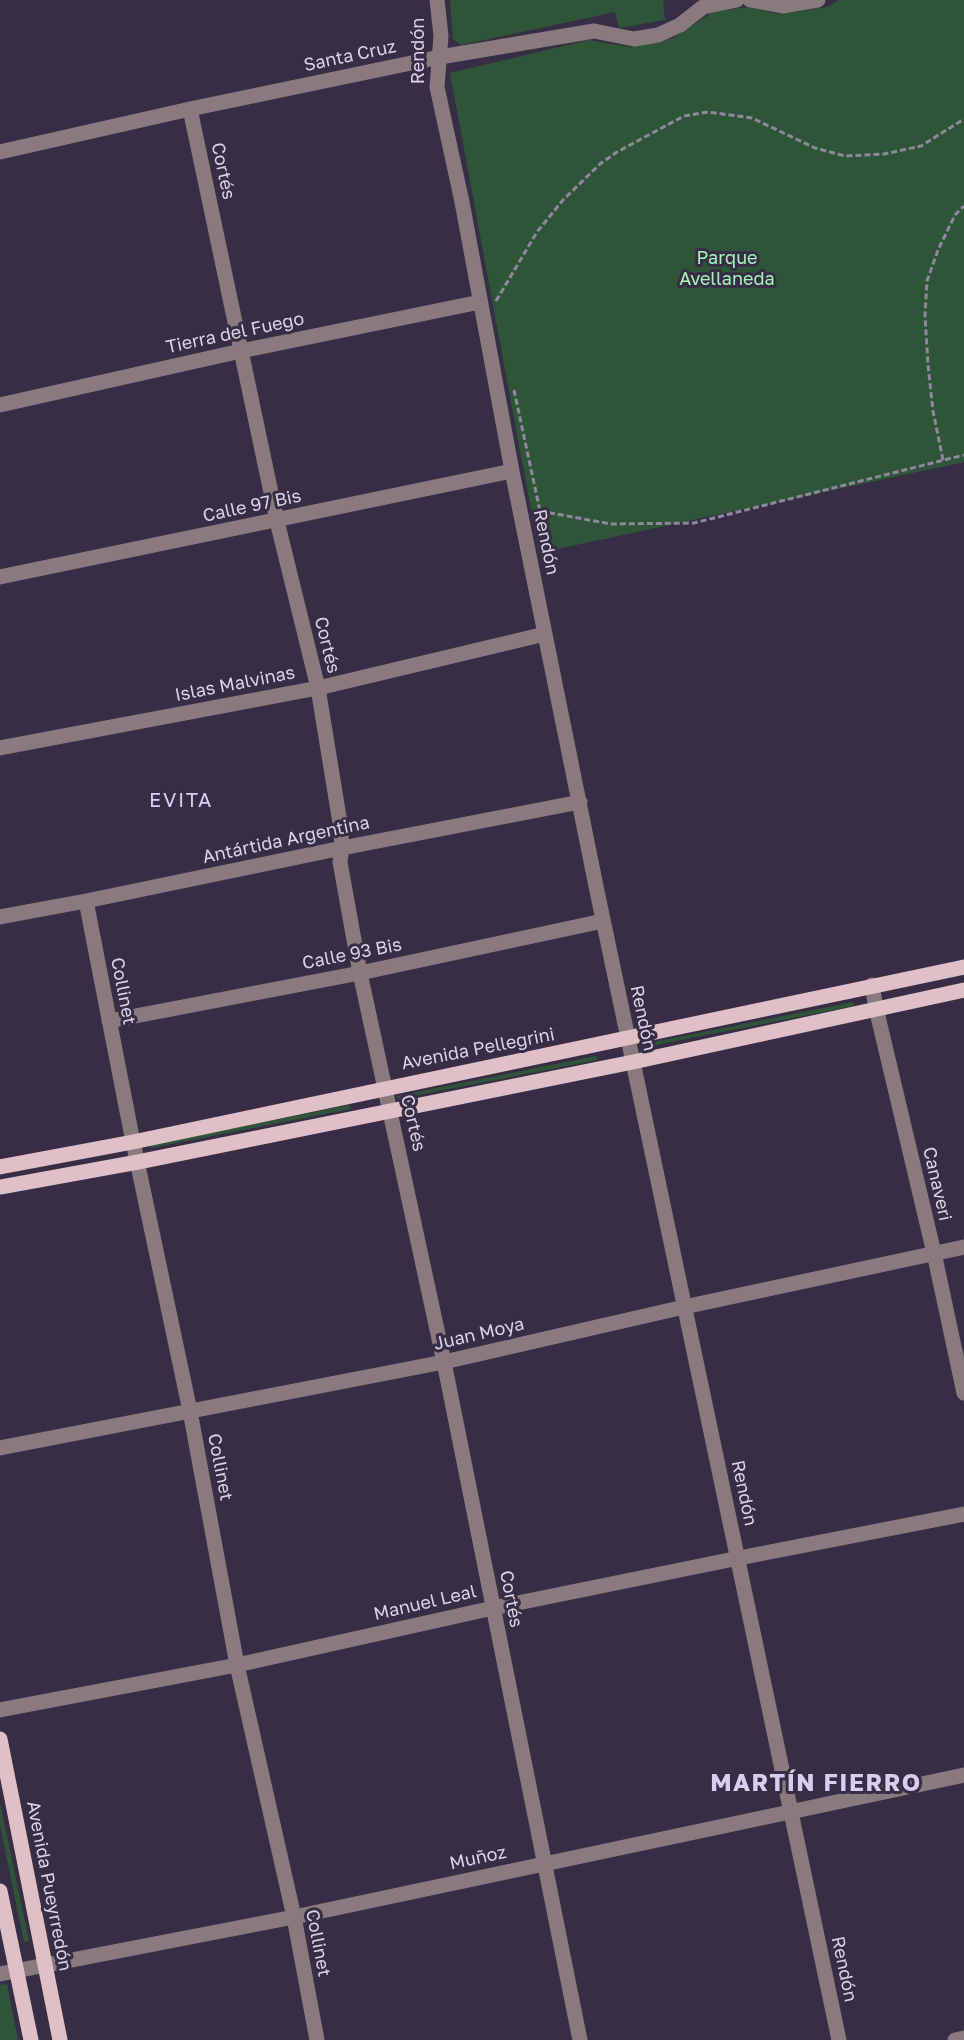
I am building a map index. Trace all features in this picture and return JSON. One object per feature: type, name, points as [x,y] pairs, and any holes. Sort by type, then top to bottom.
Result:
[{"type":"main road","name":"Avenida Pellegrini","points":[[0,1167],[133,1142],[964,967]]},
{"type":"main road","points":[[0,1187],[138,1162],[633,1062],[964,990]]},
{"type":"main road","name":"Avenida Pueyrredón","points":[[0,1739],[60,2040]]},
{"type":"main road","points":[[0,1891],[31,2040]]},
{"type":"street","name":"Rendón","points":[[437,0],[441,36],[437,87],[462,202],[512,471],[603,921],[839,2040]]},
{"type":"street","name":"Santa Cruz","points":[[0,152],[190,109],[440,57],[594,31],[634,39],[658,35],[680,25],[703,7],[737,0]]},
{"type":"street","points":[[750,0],[782,6],[818,0]]},
{"type":"street","name":"Cortés","points":[[190,109],[277,521],[318,688],[342,848],[340,862],[360,973],[444,1362],[580,2040]]},
{"type":"street","name":"Tierra del Fuego","points":[[0,405],[241,351],[480,302]]},
{"type":"street","name":"Calle 97 Bis","points":[[0,577],[512,471]]},
{"type":"street","name":"Islas Malvinas","points":[[0,748],[318,688],[545,634]]},
{"type":"street","name":"Antártida Argentina","points":[[0,916],[86,901],[580,802]]},
{"type":"street","name":"Collinet","points":[[86,901],[133,1142],[190,1411],[237,1665],[294,1917],[317,2040]]},
{"type":"street","name":"Calle 93 Bis","points":[[109,1021],[360,973],[603,921]]},
{"type":"street","name":"Canaveri","points":[[872,985],[964,1393]]},
{"type":"street","name":"Juan Moya","points":[[0,1448],[444,1362],[684,1307],[964,1247]]},
{"type":"street","name":"Manuel Leal","points":[[0,1710],[237,1665],[493,1608],[964,1514]]},
{"type":"street","name":"Muñoz","points":[[0,1974],[294,1917],[964,1775]]},
{"type":"street","points":[[955,2040],[964,2038]]},
{"type":"path","points":[[496,302],[537,232],[563,200],[600,164],[617,152],[684,116],[708,112],[752,118],[815,148],[845,156],[884,154],[921,146],[964,119]]},
{"type":"path","points":[[943,460],[930,388],[925,315],[927,281],[938,250],[955,215],[964,206]]},
{"type":"path","points":[[513,383],[540,511]]},
{"type":"path","points":[[533,510],[611,524],[694,523],[964,455]]},
{"type":"green space","points":[[450,0],[667,0],[663,1],[665,20],[619,28],[615,12],[461,45],[453,39]]},
{"type":"green space","name":"Parque Avellaneda","points":[[839,0],[964,0],[964,462],[539,553],[450,73],[589,40],[629,47],[673,38],[713,12],[748,7],[778,14],[828,7]]},
{"type":"green space","points":[[853,1002],[854,1006],[655,1045],[654,1042]]},
{"type":"green space","points":[[596,1056],[597,1060],[398,1099],[397,1096]]},
{"type":"green space","points":[[349,1105],[350,1109],[151,1148],[150,1145]]},
{"type":"green space","points":[[0,1803],[29,1941],[24,1942],[0,1825]]},
{"type":"green space","points":[[7,1984],[18,2040],[0,2040],[0,1985]]},
{"type":"district","name":"EVITA","points":[[181,801]]},
{"type":"district","name":"MARTÍN FIERRO","points":[[816,1783]]}]
